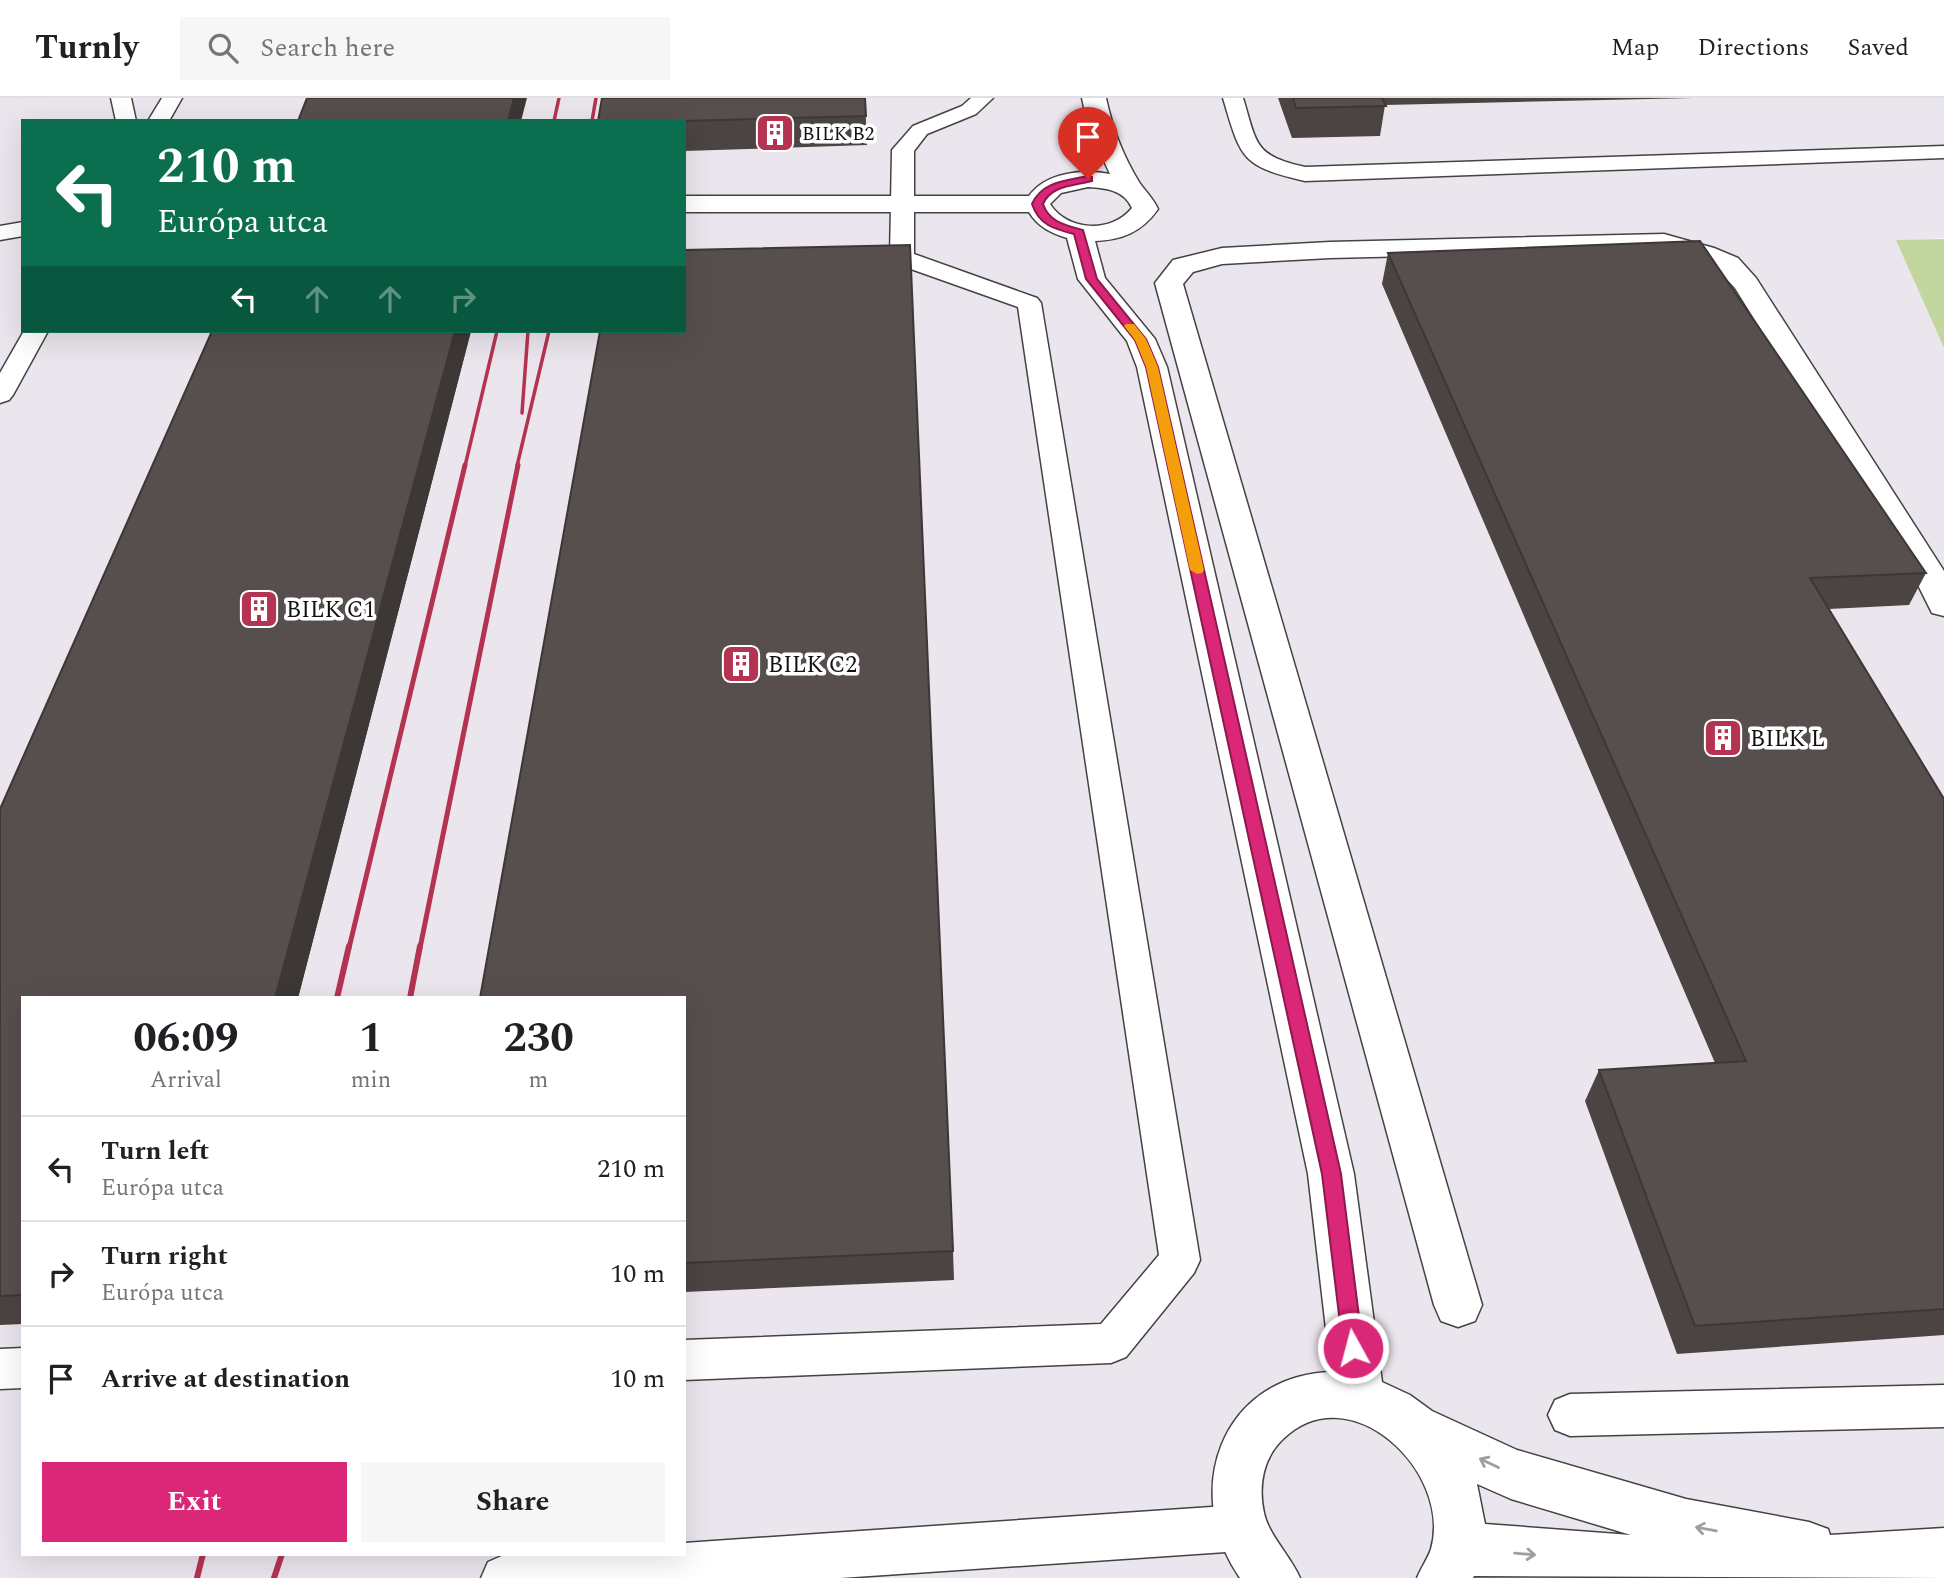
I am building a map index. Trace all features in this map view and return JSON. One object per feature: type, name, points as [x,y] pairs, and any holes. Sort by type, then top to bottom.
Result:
[{"type":"street","points":[[1094,98],[1100,127],[1129,188]]},
{"type":"street","points":[[1066,182],[1100,127]]},
{"type":"street","points":[[1088,179],[1110,181],[1129,188],[1142,198],[1145,209],[1139,220],[1113,231],[1079,232],[1057,226],[1042,216],[1037,204],[1041,195],[1066,182],[1088,179]]},
{"type":"street","points":[[686,204],[1037,204]]},
{"type":"street","points":[[1079,232],[1092,279],[1140,339],[1152,367],[1331,1174],[1359,1398]]},
{"type":"street","points":[[1458,1305],[1169,283],[1183,266],[1222,256],[1330,250],[1664,242],[1705,254],[1728,264],[1746,284],[1929,573],[1944,605]]},
{"type":"street","points":[[1273,1578],[1254,1555],[1241,1528],[1236,1490],[1242,1454],[1261,1425],[1288,1405],[1322,1396],[1359,1398],[1389,1409],[1417,1429],[1511,1474],[1686,1525],[1870,1559]]},
{"type":"street","points":[[1417,1429],[1439,1454],[1454,1484],[1461,1517],[1450,1563],[1596,1560],[1748,1566],[1944,1554]]},
{"type":"lane","points":[[121,98],[126,119]]},
{"type":"lane","points":[[159,119],[172,98]]},
{"type":"lane","points":[[686,1360],[1111,1343],[1180,1260],[1029,303],[902,258],[900,204],[903,150],[920,130],[970,110],[983,98]]},
{"type":"lane","points":[[1233,98],[1250,153],[1269,167],[1306,174],[1944,152]]},
{"type":"lane","points":[[0,233],[21,229]]},
{"type":"lane","points":[[0,395],[35,333]]},
{"type":"lane","points":[[0,1369],[21,1368]]},
{"type":"lane","points":[[1570,1415],[1944,1406]]},
{"type":"lane","points":[[504,1578],[1241,1528]]},
{"type":"shaded area","points":[[0,98],[1944,98],[1944,238],[1897,241],[1944,348],[1944,1578],[0,1578]]},
{"type":"green space","points":[[1944,239],[1944,348],[1896,240]]},
{"type":"building","points":[[307,98],[514,98],[509,119],[299,119]]},
{"type":"building","points":[[602,98],[865,98],[866,116],[686,121],[598,119]]},
{"type":"building","points":[[1293,98],[1382,98],[1386,106],[1296,108]]},
{"type":"building","name":"BILK L","points":[[1700,241],[1926,573],[1810,578],[1944,799],[1944,1309],[1695,1326],[1599,1070],[1746,1061],[1388,253]]},
{"type":"building","name":"BILK C2","points":[[910,245],[953,1251],[686,1263],[686,996],[480,996],[600,333],[686,333],[686,250]]},
{"type":"building","name":"BILK C1","points":[[211,333],[454,333],[276,996],[21,996],[21,1295],[0,1296],[0,809]]},
{"type":"railway","points":[[554,119],[559,98]]},
{"type":"railway","points":[[592,119],[596,98]]},
{"type":"railway","points":[[465,466],[497,333]]},
{"type":"railway","points":[[522,413],[528,333]]},
{"type":"railway","points":[[517,466],[549,333]]},
{"type":"railway","points":[[349,948],[465,465]]},
{"type":"railway","points":[[420,948],[518,465]]},
{"type":"railway","points":[[337,996],[349,946]]},
{"type":"railway","points":[[410,996],[420,946]]},
{"type":"railway","points":[[197,1578],[202,1556]]},
{"type":"railway","points":[[274,1578],[281,1556]]},
{"type":"slow traffic","points":[[1130,326],[1140,339],[1152,367],[1197,570]]},
{"type":"place","name":"BILK B2","points":[[775,133]]},
{"type":"place","name":"BILK C1","points":[[259,609]]},
{"type":"place","name":"BILK C2","points":[[741,664]]},
{"type":"place","name":"BILK L","points":[[1723,738]]},
{"type":"route","points":[[1088,179],[1052,187],[1041,195],[1037,204],[1042,216],[1057,226],[1079,232],[1092,279],[1140,339],[1152,367],[1331,1174],[1353,1348]]}]
